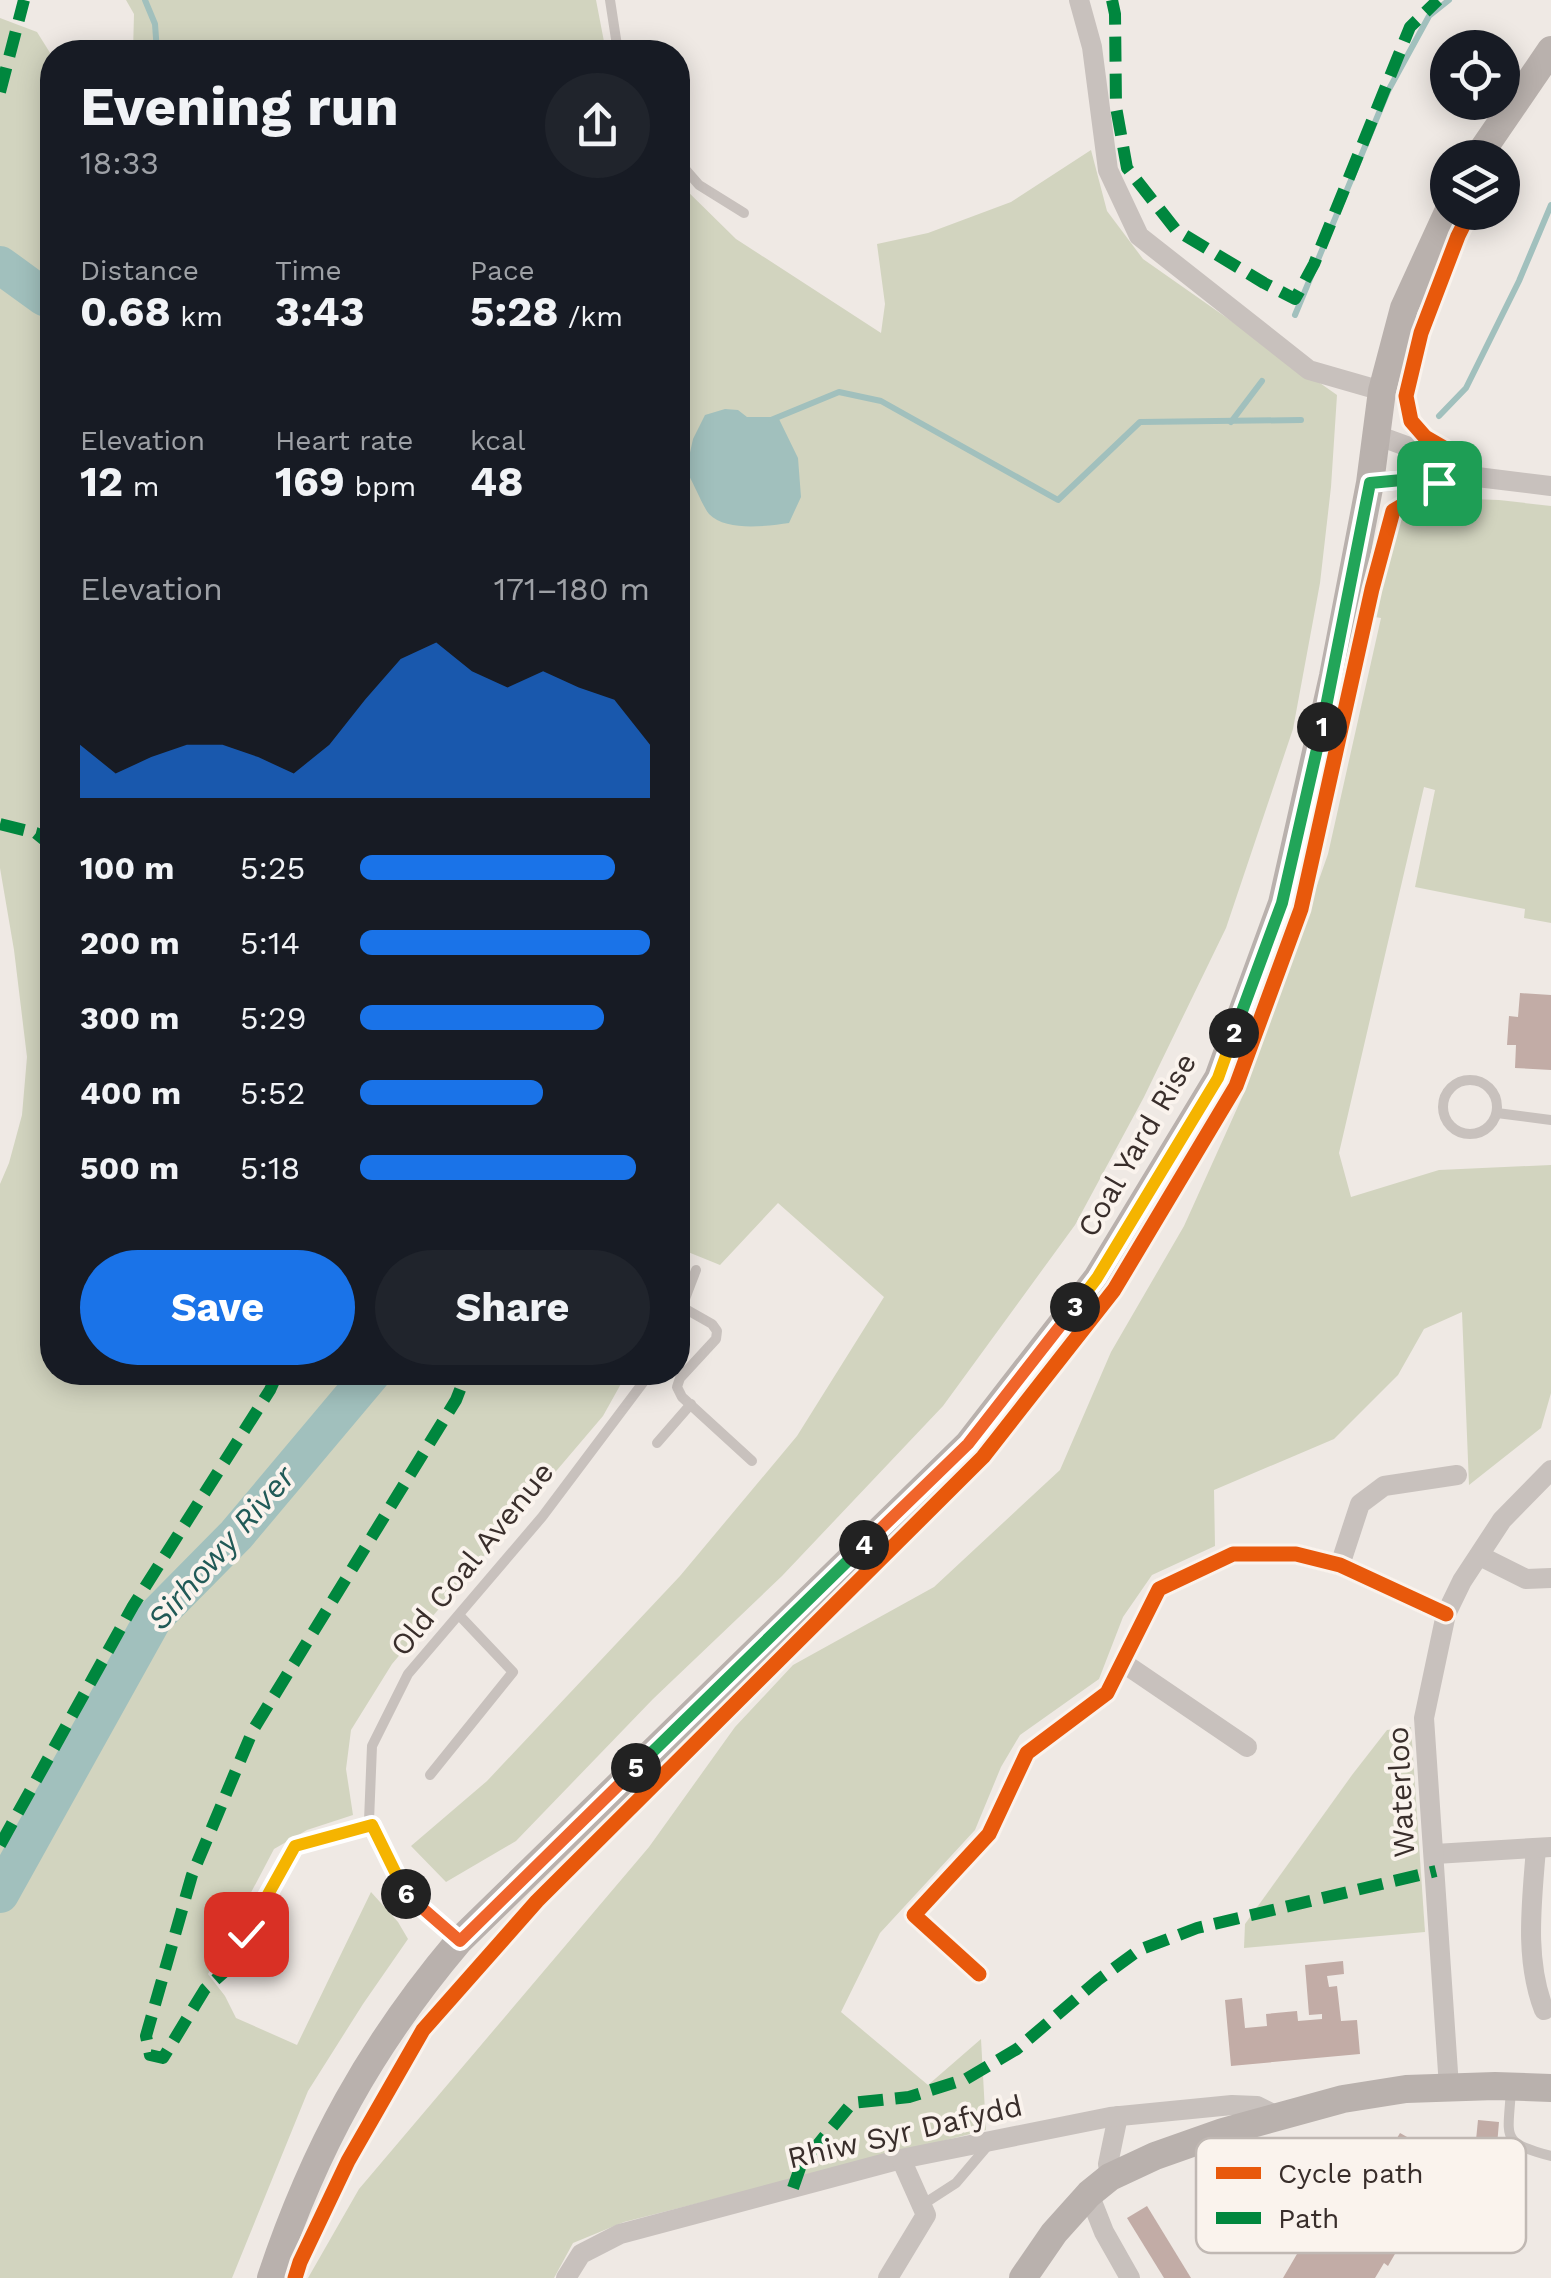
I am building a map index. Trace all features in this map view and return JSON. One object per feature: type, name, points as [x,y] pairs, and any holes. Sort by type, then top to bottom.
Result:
[{"type":"main road","points":[[1489,140],[1551,50]]},
{"type":"main road","name":"Coal Yard Rise","points":[[271,2278],[297,2205],[352,2090],[420,1988],[460,1941],[968,1444],[1097,1278],[1218,1078],[1282,903],[1333,676],[1370,483],[1382,391],[1404,308],[1440,230]]},
{"type":"main road","points":[[1205,2138],[1343,2099],[1406,2089],[1551,2088]]},
{"type":"main road","points":[[1023,2278],[1041,2265],[1100,2185],[1155,2156],[1196,2141]]},
{"type":"street","points":[[1079,0],[1092,47],[1108,170],[1139,236],[1310,370],[1382,391]]},
{"type":"street","points":[[1376,435],[1456,464],[1469,476]]},
{"type":"street","points":[[1370,483],[1402,480],[1453,484],[1469,476],[1551,486]]},
{"type":"street","name":"Waterloo","points":[[1449,2087],[1424,1718],[1446,1614],[1462,1581],[1502,1520],[1551,1470]]},
{"type":"street","points":[[1340,1565],[1360,1504],[1384,1486],[1457,1475]]},
{"type":"street","points":[[979,1974],[914,1915],[989,1834],[1027,1753],[1107,1693],[1159,1589],[1234,1554],[1296,1554],[1340,1565],[1446,1614]]},
{"type":"street","points":[[1480,1556],[1526,1578],[1551,1578]]},
{"type":"street","points":[[1122,1662],[1246,1747]]},
{"type":"street","points":[[1434,1854],[1544,1847],[1530,1925],[1536,1989],[1547,2011]]},
{"type":"street","name":"Rhiw Syr Dafydd","points":[[566,2278],[581,2254],[620,2234],[902,2159],[1118,2116],[1232,2105],[1256,2106],[1277,2116]]},
{"type":"street","points":[[1118,2116],[1100,2185],[1104,2232],[1130,2278]]},
{"type":"street","points":[[888,2278],[926,2214],[902,2159]]},
{"type":"lane","points":[[610,0],[616,40]]},
{"type":"lane","points":[[690,174],[744,212]]},
{"type":"lane","points":[[1472,1080],[1488,1087],[1494,1095],[1497,1113],[1486,1129],[1469,1134],[1446,1120],[1444,1101],[1454,1086],[1472,1080]]},
{"type":"lane","points":[[1497,1113],[1551,1120]]},
{"type":"lane","points":[[690,1286],[696,1270]]},
{"type":"lane","points":[[690,1316],[712,1324],[718,1332],[690,1367]]},
{"type":"lane","name":"Old Coal Avenue","points":[[460,1941],[406,1894],[370,1821],[372,1746],[408,1674],[542,1517],[641,1385]]},
{"type":"lane","points":[[678,1385],[682,1397],[752,1460]]},
{"type":"lane","points":[[657,1444],[691,1404]]},
{"type":"lane","points":[[430,1775],[513,1672],[459,1616]]},
{"type":"lane","points":[[246,1934],[295,1846],[372,1825]]},
{"type":"lane","points":[[1511,2086],[1511,2138]]},
{"type":"lane","points":[[921,2205],[956,2184],[992,2140]]},
{"type":"lane","points":[[1526,2149],[1551,2156]]},
{"type":"green space","points":[[126,0],[596,0],[604,40],[133,40],[134,14]]},
{"type":"green space","points":[[0,18],[37,32],[42,40],[40,1385],[620,1385],[603,1416],[392,1664],[351,1730],[346,1769],[353,1815],[307,1830],[274,1849],[208,1974],[236,2018],[297,2045],[371,1892],[408,1939],[308,2091],[232,2278],[0,2278],[0,1184],[22,1115],[27,1057],[0,868]]},
{"type":"green space","points":[[1091,150],[1107,211],[1143,259],[1337,395],[1320,583],[1293,729],[1226,928],[1144,1097],[1075,1225],[943,1406],[782,1576],[653,1699],[516,1841],[446,1882],[411,1846],[487,1781],[680,1576],[797,1436],[884,1297],[778,1203],[720,1265],[690,1253],[690,194],[736,239],[881,333],[885,304],[877,244],[928,233],[1011,202]]},
{"type":"green space","points":[[1439,498],[1551,506],[1551,923],[1524,918],[1525,909],[1415,887],[1435,790],[1424,787],[1339,1153],[1351,1197],[1439,1170],[1551,1165],[1551,1393],[1541,1428],[1469,1485],[1462,1312],[1424,1329],[1398,1375],[1334,1439],[1214,1490],[1215,1546],[1152,1575],[1123,1617],[1099,1679],[1020,1735],[1001,1767],[975,1830],[880,1933],[841,2012],[928,2085],[981,2039],[986,2130],[624,2222],[573,2243],[554,2278],[308,2278],[359,2189],[649,1847],[735,1727],[793,1665],[934,1587],[1060,1470],[1111,1352],[1184,1226],[1244,1093],[1328,854],[1381,618],[1375,617],[1397,528],[1413,507]]},
{"type":"green space","points":[[1411,1727],[1425,1932],[1244,1948],[1245,1924],[1352,1775],[1387,1730]]},
{"type":"water","points":[[725,409],[738,410],[747,417],[778,417],[798,458],[801,497],[789,523],[747,526],[716,520],[709,514],[690,479],[693,439],[705,415]]},
{"type":"building","points":[[1520,993],[1551,995],[1551,1070],[1515,1068],[1516,1045],[1507,1045],[1509,1016],[1518,1017]]},
{"type":"building","points":[[1343,1961],[1344,1974],[1327,1976],[1329,1987],[1337,1986],[1341,2021],[1357,2020],[1360,2054],[1231,2066],[1225,2000],[1242,1998],[1245,2028],[1267,2026],[1266,2014],[1297,2011],[1298,2021],[1322,2019],[1322,2014],[1309,2015],[1305,1965]]},
{"type":"building","points":[[1478,2120],[1499,2122],[1498,2138],[1476,2138]]},
{"type":"building","points":[[1147,2206],[1191,2278],[1164,2278],[1127,2218]]},
{"type":"building","points":[[1298,2253],[1396,2253],[1375,2278],[1283,2278]]},
{"type":"waterway","points":[[145,0],[155,24],[156,40]]},
{"type":"waterway","points":[[1295,315],[1388,91],[1429,16],[1449,0]]},
{"type":"waterway","points":[[1439,416],[1466,388],[1551,205]]},
{"type":"waterway","name":"Sirhowy River","points":[[0,265],[40,294]]},
{"type":"waterway","points":[[1231,422],[1262,381]]},
{"type":"waterway","points":[[771,420],[839,392],[881,401],[1058,500],[1140,422],[1301,420]]},
{"type":"waterway","points":[[690,457],[696,454]]},
{"type":"waterway","name":"Sirhowy River","points":[[0,1894],[153,1619],[236,1535],[362,1385]]},
{"type":"marked path","points":[[0,92],[24,0]]},
{"type":"marked path","points":[[1112,0],[1116,107],[1127,168],[1176,230],[1295,299],[1314,264],[1410,27],[1438,0]]},
{"type":"marked path","points":[[0,824],[40,836]]},
{"type":"marked path","points":[[0,1845],[133,1606],[272,1385]]},
{"type":"marked path","points":[[247,1933],[249,1950],[205,1989],[163,2058],[150,2055],[146,2036],[192,1875],[253,1730],[462,1385]]},
{"type":"marked path","points":[[793,2188],[801,2165],[852,2103],[909,2097],[966,2079],[1017,2049],[1139,1950],[1197,1928],[1436,1871]]},
{"type":"cycle path","points":[[295,2278],[348,2161],[423,2030],[537,1901],[983,1457],[1114,1290],[1236,1086],[1301,909],[1393,511],[1415,498],[1438,494],[1444,448],[1425,437],[1411,421],[1406,396],[1421,333],[1461,230]]},
{"type":"cycle path","points":[[979,1974],[914,1915],[989,1834],[1027,1753],[1107,1693],[1159,1589],[1233,1554],[1296,1554],[1340,1565],[1446,1614]]},
{"type":"route","points":[[246,1934],[295,1846],[372,1825],[406,1894],[460,1941],[968,1444],[1097,1278],[1218,1078],[1282,903],[1333,676],[1370,483],[1439,483]]}]
